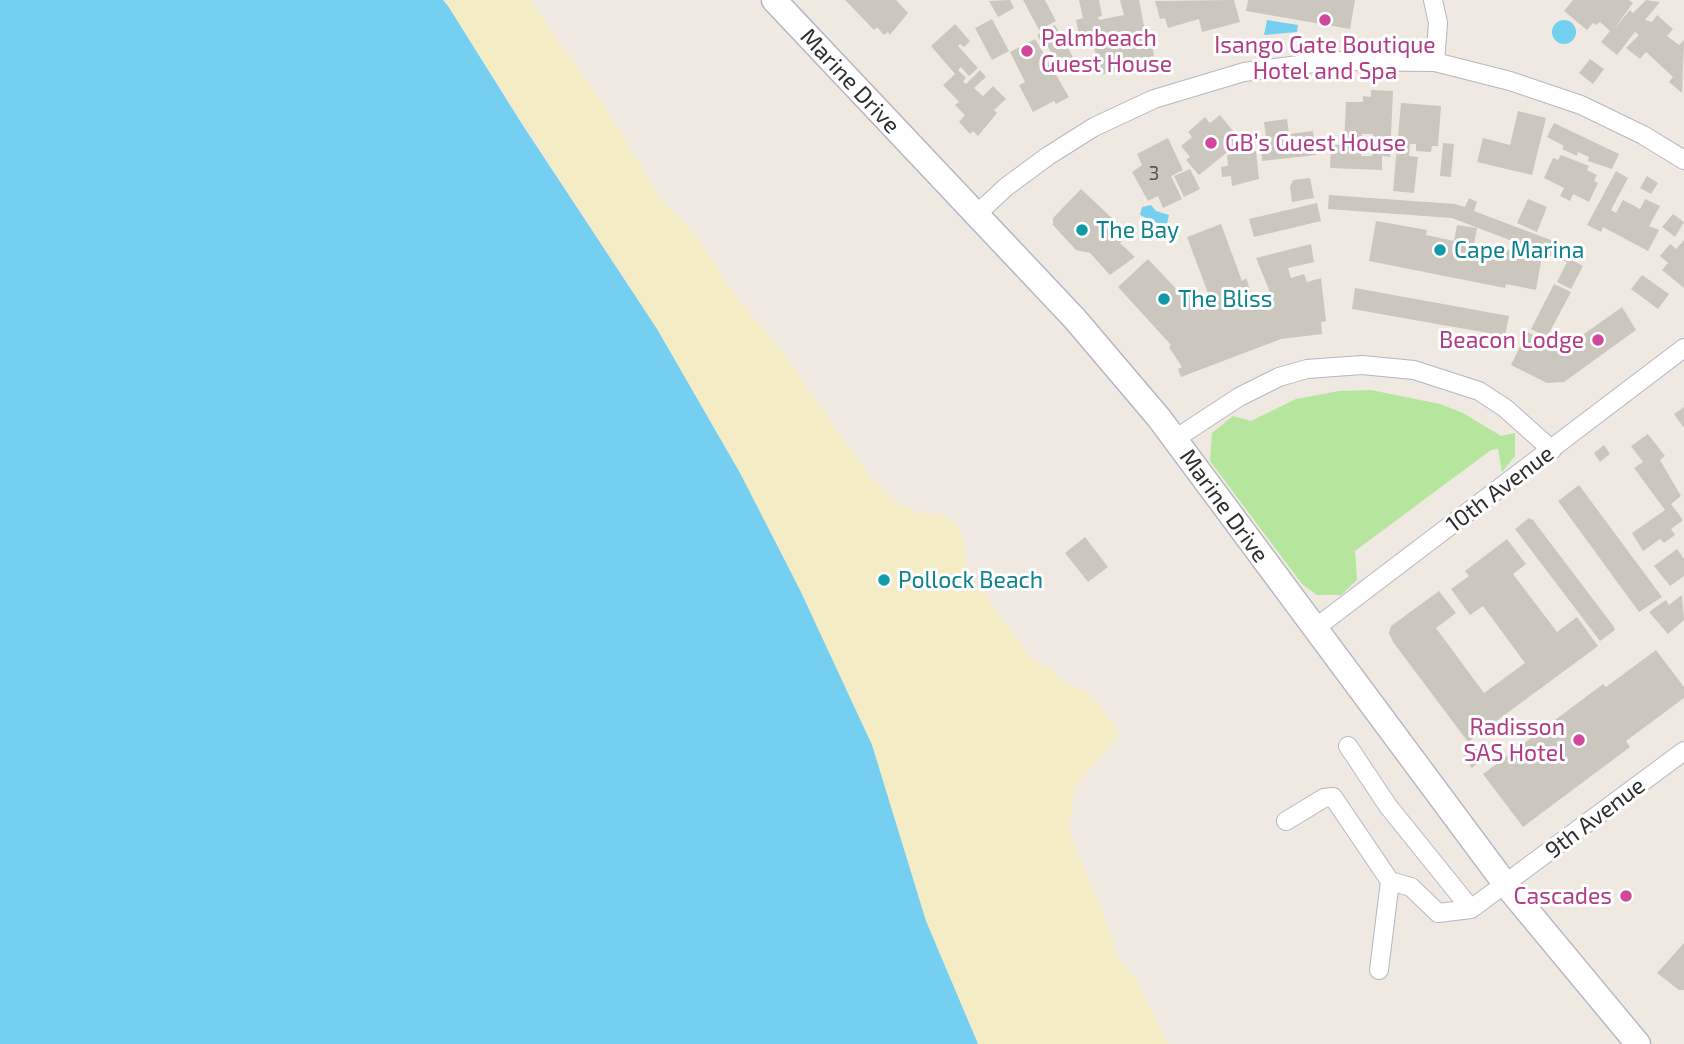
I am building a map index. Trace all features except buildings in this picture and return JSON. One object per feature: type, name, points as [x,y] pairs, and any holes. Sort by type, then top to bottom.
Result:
[{"type":"main road","name":"Marine Drive","points":[[774,0],[1093,340],[1175,439],[1506,885],[1637,1044]]},
{"type":"street","points":[[1433,0],[1438,23],[1435,62]]},
{"type":"street","points":[[977,214],[1027,170],[1094,127],[1177,90],[1244,72],[1298,63],[1384,59],[1435,62],[1510,81],[1581,105],[1684,160]]},
{"type":"street","name":"10th Avenue","points":[[1314,629],[1684,348]]},
{"type":"street","points":[[1175,439],[1239,397],[1279,377],[1307,369],[1363,365],[1414,370],[1479,391],[1505,408],[1552,450]]},
{"type":"street","points":[[1348,746],[1388,806],[1471,909]]},
{"type":"street","name":"9th Avenue","points":[[1471,909],[1684,751]]},
{"type":"street","points":[[1286,821],[1324,798],[1333,797],[1390,881],[1410,887],[1438,913],[1471,909]]},
{"type":"street","points":[[1379,970],[1390,881]]},
{"type":"green space","points":[[1371,390],[1440,404],[1463,413],[1501,436],[1515,433],[1515,456],[1502,472],[1498,449],[1491,450],[1355,551],[1357,580],[1341,595],[1317,595],[1302,584],[1210,461],[1212,433],[1233,416],[1251,421],[1296,399],[1339,391]]},
{"type":"sand","name":"Pollock Beach","points":[[443,0],[530,0],[607,110],[663,202],[695,234],[734,294],[781,350],[870,477],[901,505],[921,513],[945,516],[954,521],[964,540],[967,569],[1029,656],[1039,664],[1050,666],[1059,679],[1090,694],[1115,726],[1118,732],[1114,742],[1076,785],[1068,829],[1111,933],[1117,958],[1137,981],[1168,1044],[978,1044],[926,921],[872,745],[800,590],[740,473],[657,329]]},
{"type":"water","points":[[0,0],[443,0],[657,329],[740,473],[800,590],[872,745],[926,921],[978,1044],[0,1044]]},
{"type":"water","points":[[1267,20],[1298,25],[1297,32],[1264,35]]},
{"type":"water","points":[[1564,20],[1573,23],[1576,32],[1573,41],[1564,44],[1555,41],[1552,32],[1555,23]]},
{"type":"water","points":[[1151,205],[1156,211],[1169,215],[1167,224],[1162,225],[1140,215],[1142,207]]},
{"type":"place","name":"Isango Gate Boutique Hotel and Spa","points":[[1325,20]]},
{"type":"place","name":"Palmbeach Guest House","points":[[1027,51]]},
{"type":"place","name":"GB’s Guest House","points":[[1211,143]]},
{"type":"place","name":"The Bay","points":[[1082,230]]},
{"type":"place","name":"Cape Marina","points":[[1440,250]]},
{"type":"place","name":"The Bliss","points":[[1164,299]]},
{"type":"place","name":"Beacon Lodge","points":[[1598,340]]},
{"type":"place","name":"Pollock Beach","points":[[884,580]]},
{"type":"place","name":"Radisson SAS Hotel","points":[[1579,740]]},
{"type":"place","name":"Cascades","points":[[1626,896]]}]
